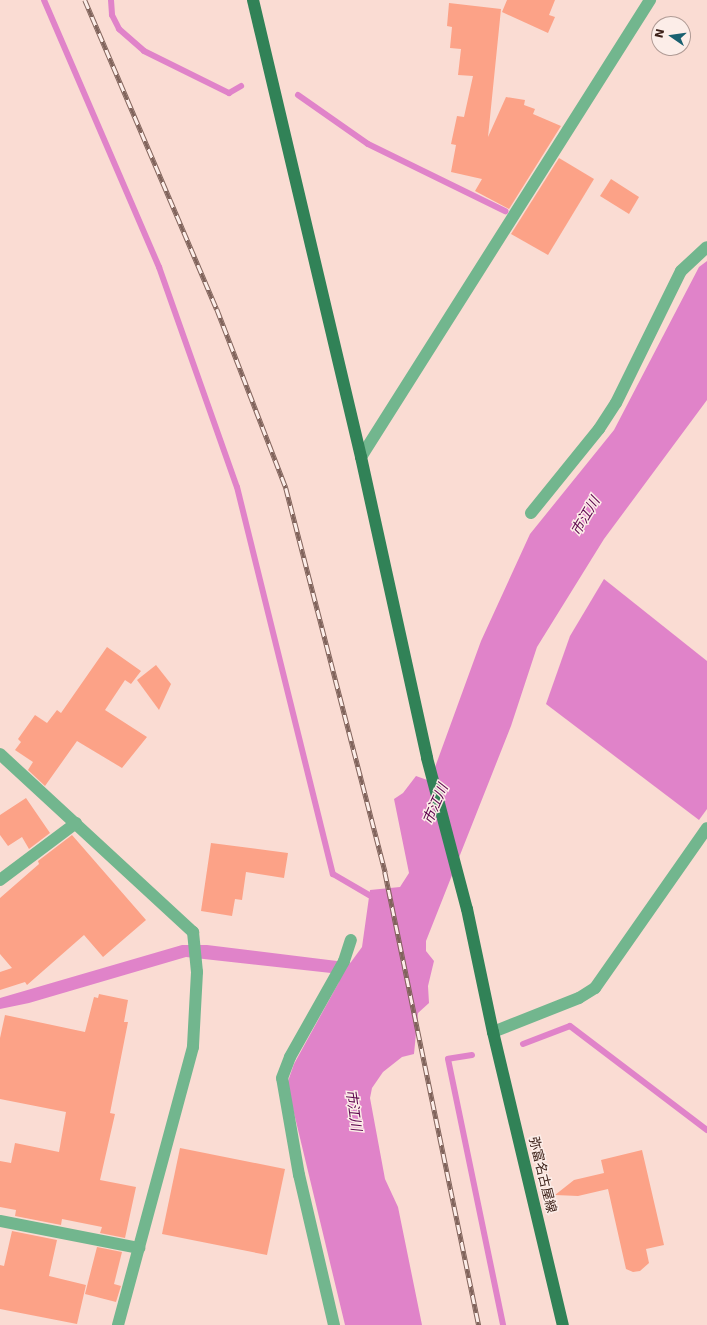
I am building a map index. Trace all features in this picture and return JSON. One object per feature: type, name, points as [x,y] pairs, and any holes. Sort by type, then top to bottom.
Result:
[{"type":"main road","name":"弥富名古屋線","points":[[253,0],[362,457],[427,758],[467,909],[493,1032],[563,1325]]},
{"type":"street","points":[[362,457],[650,0]]},
{"type":"street","points":[[531,513],[599,430],[616,403],[681,271],[707,247]]},
{"type":"street","points":[[0,754],[193,932],[196,962],[193,1047],[118,1325]]},
{"type":"street","points":[[0,880],[76,824]]},
{"type":"street","points":[[493,1032],[579,998],[595,988],[706,830]]},
{"type":"street","points":[[334,1325],[299,1175],[282,1078],[290,1057],[344,961],[351,940]]},
{"type":"street","points":[[0,1221],[139,1248]]},
{"type":"water","name":"市江川","points":[[707,261],[707,400],[604,539],[537,647],[511,726],[426,941],[426,951],[434,961],[428,986],[429,1003],[418,1013],[414,1054],[402,1057],[383,1072],[372,1088],[370,1098],[385,1179],[398,1207],[422,1325],[345,1325],[287,1084],[294,1064],[339,982],[331,973],[186,957],[29,1003],[0,1009],[0,998],[182,945],[207,945],[337,961],[346,967],[351,962],[362,947],[370,890],[400,887],[409,873],[394,799],[403,793],[416,776],[430,781],[481,641],[530,534],[614,430],[699,267]]},
{"type":"water","points":[[604,579],[707,661],[707,809],[699,820],[546,704],[570,636]]},
{"type":"building","points":[[507,0],[555,0],[549,15],[555,17],[548,33],[502,12]]},
{"type":"building","points":[[449,3],[501,9],[488,137],[506,97],[525,100],[524,105],[535,109],[533,114],[561,126],[509,209],[475,191],[482,179],[451,172],[456,145],[451,144],[457,116],[464,117],[473,76],[458,75],[461,49],[450,48],[452,27],[447,26]]},
{"type":"building","points":[[559,158],[594,179],[548,255],[511,234]]},
{"type":"building","points":[[611,179],[639,197],[629,214],[600,196]]},
{"type":"building","points":[[107,647],[141,671],[131,684],[125,680],[105,710],[147,737],[122,768],[77,741],[45,786],[28,770],[33,762],[15,750],[21,742],[18,739],[35,715],[47,723],[57,710],[61,713]]},
{"type":"building","points":[[156,665],[171,684],[159,710],[137,680]]},
{"type":"building","points":[[26,798],[50,833],[29,849],[22,837],[8,846],[0,835],[0,815]]},
{"type":"building","points":[[72,835],[146,920],[103,957],[84,935],[27,985],[25,982],[0,990],[0,972],[12,968],[0,954],[0,898],[39,864],[38,861]]},
{"type":"building","points":[[211,843],[288,853],[284,878],[246,872],[242,900],[235,899],[232,916],[201,911]]},
{"type":"building","points":[[99,994],[128,1000],[124,1022],[128,1022],[110,1113],[115,1114],[100,1180],[136,1187],[125,1238],[100,1233],[102,1227],[62,1219],[61,1225],[15,1216],[16,1210],[0,1207],[0,1161],[11,1163],[15,1143],[59,1152],[66,1112],[0,1099],[0,1038],[5,1015],[85,1032],[94,997],[98,998]]},
{"type":"building","points":[[180,1148],[285,1169],[267,1255],[162,1234]]},
{"type":"building","points":[[642,1150],[664,1245],[646,1249],[649,1263],[640,1271],[633,1272],[626,1269],[608,1189],[578,1196],[555,1195],[574,1180],[604,1173],[601,1160]]},
{"type":"building","points":[[12,1231],[57,1240],[49,1276],[86,1285],[77,1324],[0,1309],[0,1265],[4,1266]]},
{"type":"building","points":[[97,1247],[122,1252],[114,1284],[121,1286],[116,1302],[85,1294]]},
{"type":"waterway","points":[[44,0],[159,267],[237,487],[333,874],[369,895]]},
{"type":"waterway","points":[[111,0],[112,15],[119,29],[144,51],[229,93],[241,86]]},
{"type":"waterway","points":[[298,95],[368,144],[505,211]]},
{"type":"waterway","points":[[523,1044],[570,1026],[707,1130]]},
{"type":"waterway","points":[[472,1055],[448,1059],[503,1325]]},
{"type":"railway","points":[[85,0],[217,309],[286,488],[385,872],[479,1325]]}]
